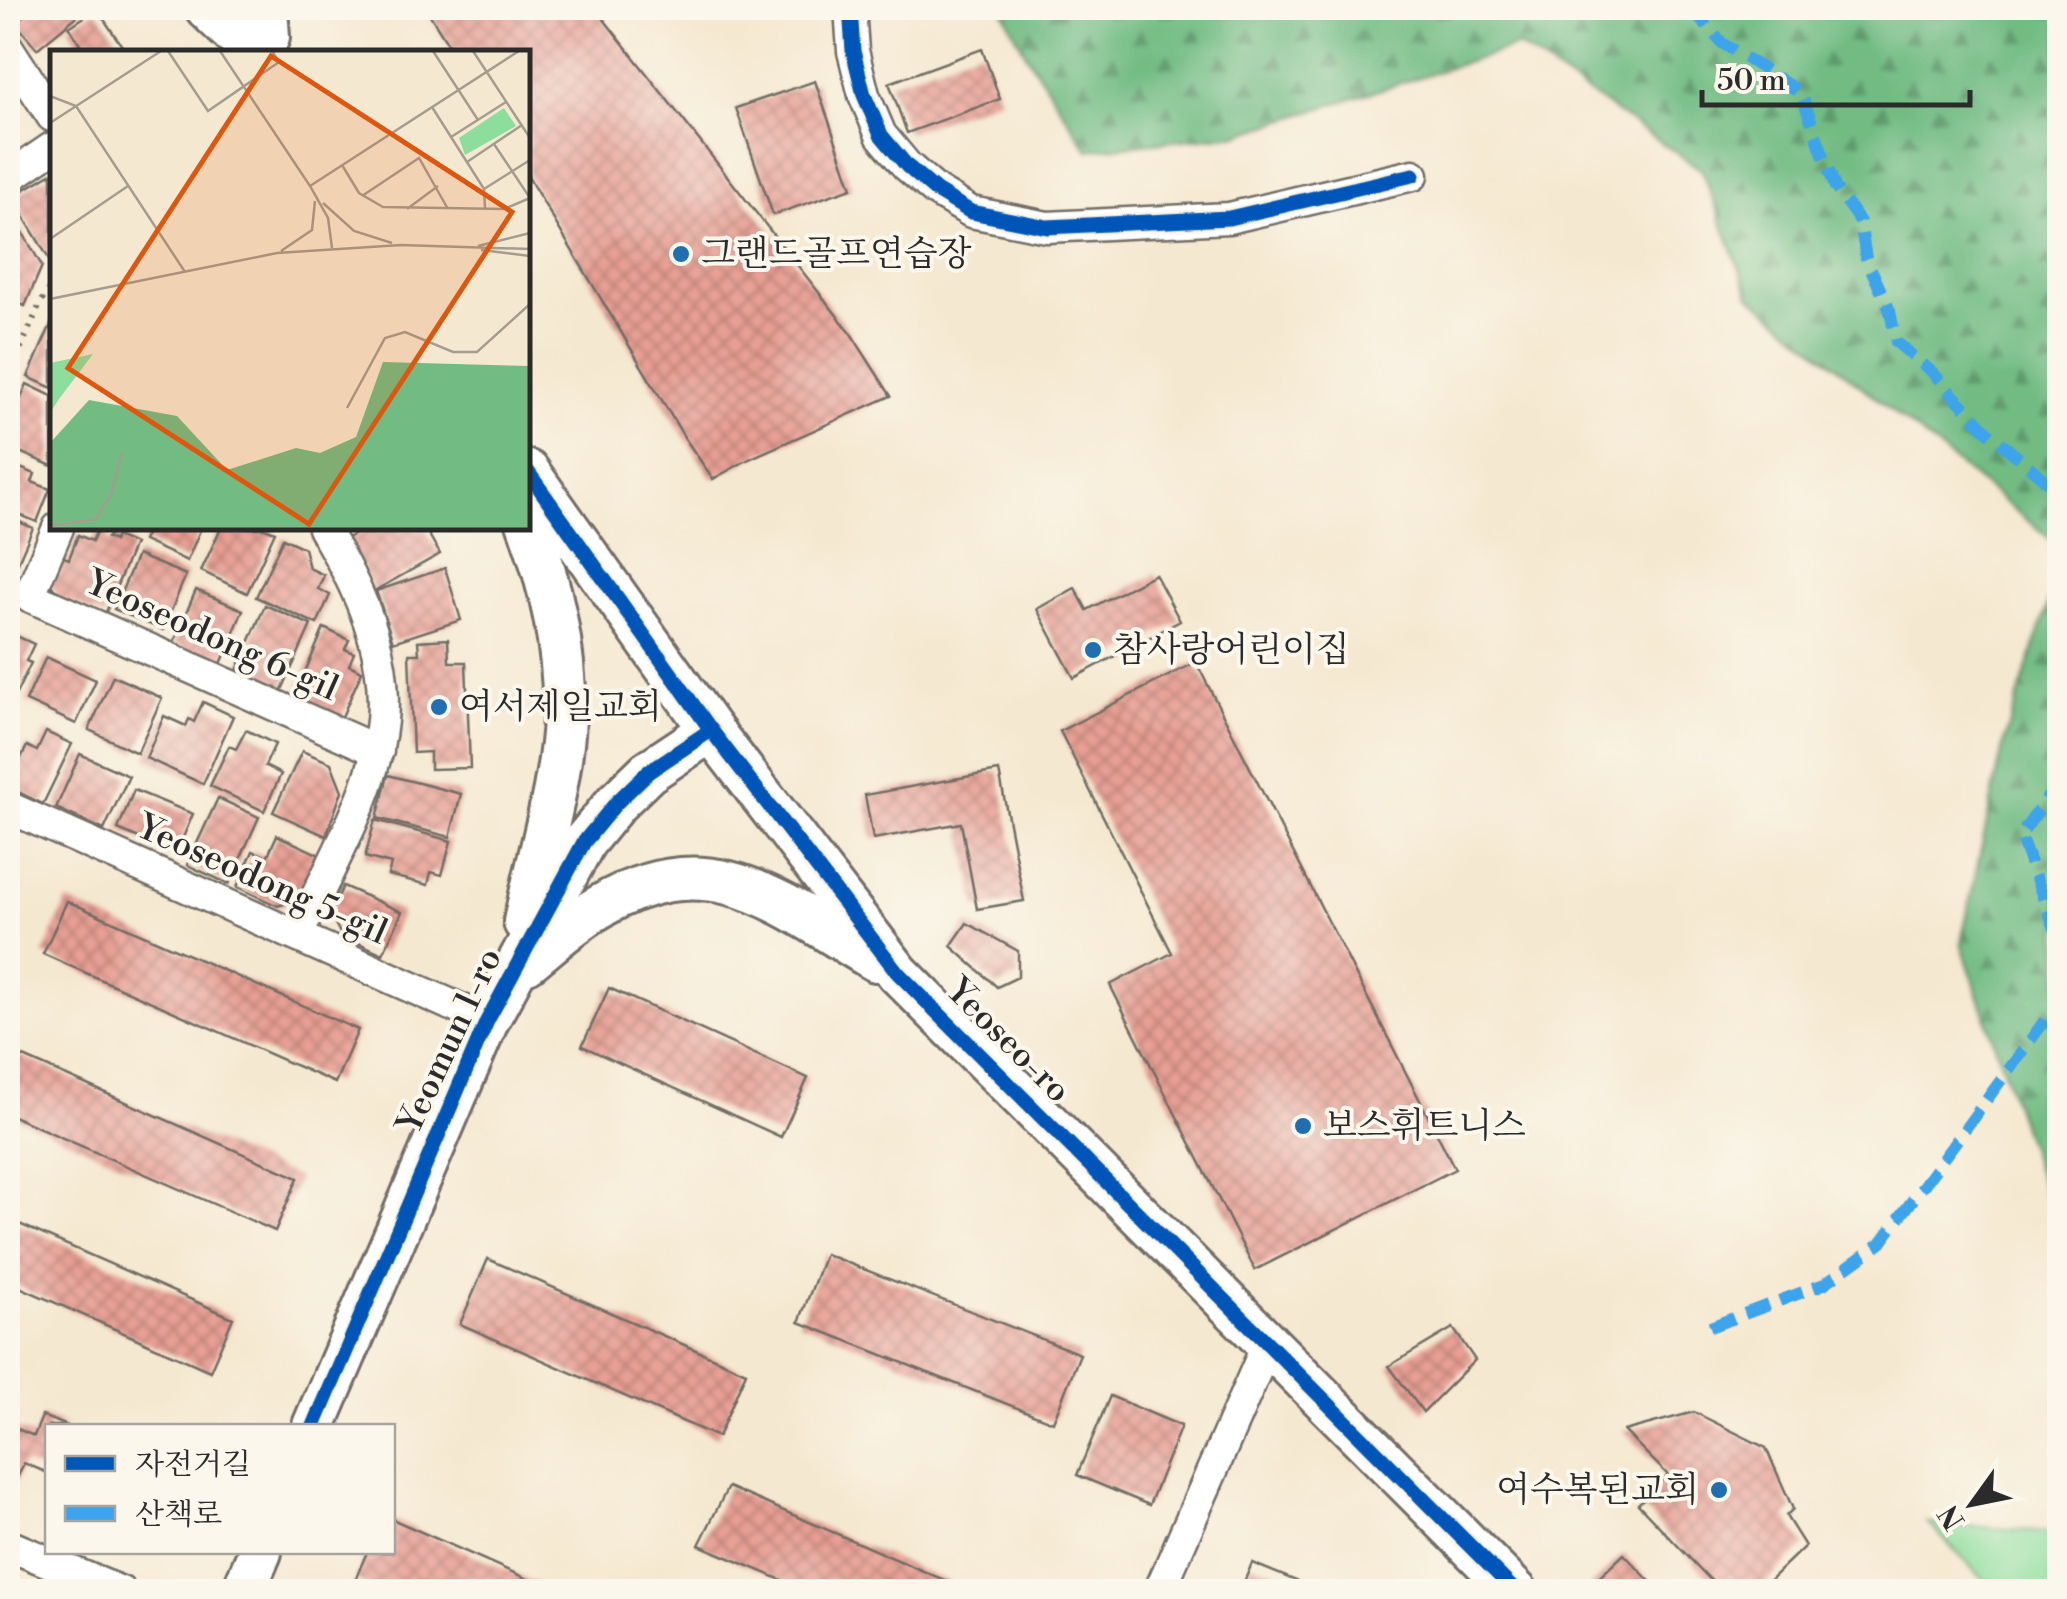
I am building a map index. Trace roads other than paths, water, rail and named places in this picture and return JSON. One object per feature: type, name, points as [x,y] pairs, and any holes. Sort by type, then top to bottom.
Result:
[{"type":"street","points":[[208,8],[260,34]]},
{"type":"street","points":[[226,8],[260,34]]},
{"type":"street","points":[[850,8],[853,51],[864,96],[881,135],[907,166],[971,212],[1047,227],[1229,218],[1413,175]]},
{"type":"street","points":[[8,48],[50,113]]},
{"type":"street","points":[[8,178],[50,149]]},
{"type":"street","name":"Yeoseo-ro","points":[[530,475],[711,730],[898,973],[1516,1592]]},
{"type":"street","points":[[514,971],[560,762],[564,719],[553,596],[530,528]]},
{"type":"street","name":"Yeoseodong 6-gil","points":[[57,530],[29,596],[378,750]]},
{"type":"street","name":"Yeoseodong 6-gil","points":[[297,936],[374,770],[384,697],[378,650],[354,587],[323,530]]},
{"type":"street","name":"Yeomun 1-ro","points":[[315,1424],[487,1021],[584,842],[648,772],[711,730]]},
{"type":"street","name":"Yeoseodong 5-gil","points":[[8,807],[487,1021]]},
{"type":"street","points":[[514,971],[600,907],[636,889],[685,877],[726,881],[766,894],[898,973]]},
{"type":"street","points":[[1159,1592],[1268,1343]]},
{"type":"street","points":[[8,1545],[121,1592]]},
{"type":"street","points":[[243,1592],[259,1554]]},
{"type":"place","name":"그랜드골프연습장","points":[[681,254]]},
{"type":"place","name":"참사랑어린이집","points":[[1093,650]]},
{"type":"place","name":"여서제일교회","points":[[439,707]]},
{"type":"place","name":"보스휘트니스","points":[[1303,1126]]},
{"type":"place","name":"여수복된교회","points":[[1719,1490]]}]
